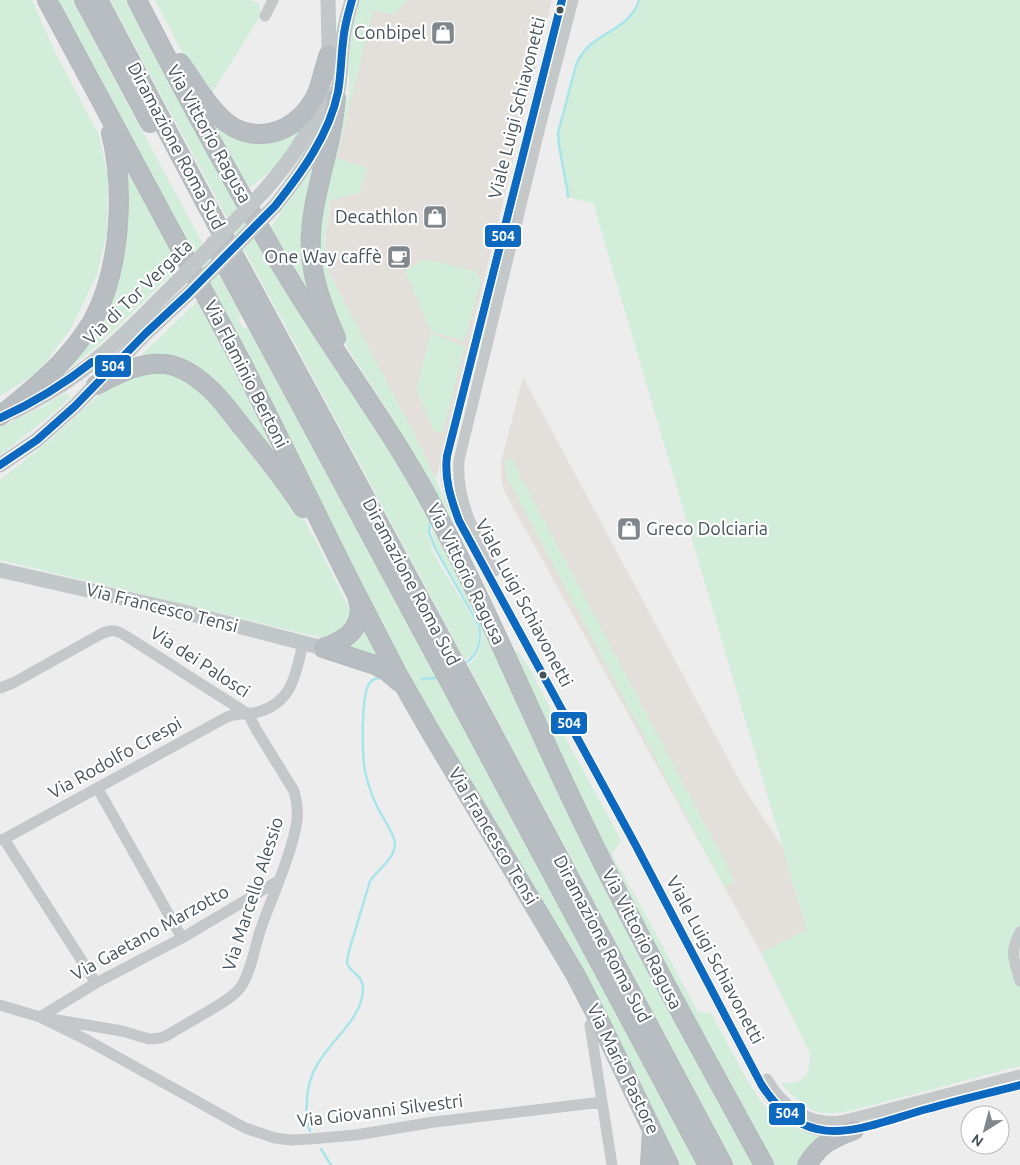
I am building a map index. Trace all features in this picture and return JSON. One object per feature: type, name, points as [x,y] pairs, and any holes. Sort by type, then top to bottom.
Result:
[{"type":"highway","name":"Via Flaminio Bertoni","points":[[47,0],[244,367],[356,594],[411,698]]},
{"type":"highway","name":"Diramazione Roma Sud","points":[[84,0],[708,1165]]},
{"type":"highway","name":"Diramazione Roma Sud","points":[[98,0],[723,1165]]},
{"type":"highway","name":"Via Vittorio Ragusa","points":[[137,0],[283,270],[385,427],[421,486],[459,556],[614,886],[764,1165]]},
{"type":"highway","points":[[148,22],[218,114],[235,128],[256,134],[281,130],[295,122],[302,115],[318,92],[329,54]]},
{"type":"highway","points":[[0,417],[37,386],[66,357],[92,322],[107,286],[112,267],[118,224],[118,180],[113,141],[96,92]]},
{"type":"highway","points":[[336,98],[332,129],[312,224],[311,250],[321,300],[356,384]]},
{"type":"highway","points":[[96,385],[131,368],[154,364],[175,366],[201,381],[216,395],[284,480],[346,574]]},
{"type":"highway","points":[[323,648],[344,640],[354,628],[360,610],[356,594]]},
{"type":"highway","points":[[323,648],[381,668],[402,686],[411,698]]},
{"type":"highway","name":"Via Francesco Tensi","points":[[411,698],[575,974]]},
{"type":"highway","name":"Via Mario Pastore","points":[[575,974],[669,1165]]},
{"type":"highway","points":[[650,1165],[652,1128]]},
{"type":"highway","points":[[807,1165],[817,1151],[832,1139],[854,1130]]},
{"type":"main road","name":"Via di Tor Vergata","points":[[0,417],[28,404],[72,378],[110,347],[179,280],[264,191],[287,164],[317,113],[326,82],[329,54],[328,0]]},
{"type":"main road","name":"Via di Tor Vergata","points":[[2,462],[37,440],[74,407],[275,206],[308,160],[327,124],[336,98],[344,31],[352,0]]},
{"type":"main road","name":"Via Francesco Tensi","points":[[0,570],[176,610],[323,648]]},
{"type":"street","points":[[266,16],[273,0]]},
{"type":"street","name":"Viale Luigi Schiavonetti","points":[[562,0],[447,456],[445,468],[447,483],[455,511],[771,1101],[793,1120],[805,1126],[828,1132],[841,1132],[1020,1085]]},
{"type":"street","name":"Viale Luigi Schiavonetti","points":[[573,0],[460,455],[459,485],[465,509],[477,538],[768,1081],[779,1097],[804,1115],[821,1120],[837,1121],[1020,1075]]},
{"type":"street","points":[[447,456],[459,485]]},
{"type":"street","name":"Via dei Palosci","points":[[0,688],[13,684],[101,634],[114,630],[248,714]]},
{"type":"street","name":"Via Rodolfo Crespi","points":[[2,840],[98,789],[227,716],[239,713],[256,713],[280,700],[294,681],[303,643]]},
{"type":"street","name":"Via Marcello Alessio","points":[[0,1005],[40,1017],[122,1032],[149,1039],[166,1036],[229,998],[240,988],[249,968],[290,846],[298,813],[297,801],[291,786],[248,714]]},
{"type":"street","points":[[98,789],[182,938]]},
{"type":"street","points":[[2,840],[96,983]]},
{"type":"street","name":"Via Gaetano Marzotto","points":[[40,1017],[96,983],[182,938],[278,882]]},
{"type":"street","points":[[1020,932],[1014,943],[1013,953],[1020,981]]},
{"type":"street","name":"Via Giovanni Silvestri","points":[[40,1017],[85,1039],[245,1128],[275,1138],[310,1140],[356,1135],[434,1122],[602,1102]]},
{"type":"street","points":[[590,1025],[612,1165]]},
{"type":"shaded area","points":[[357,0],[552,0],[436,479],[329,273],[327,264],[325,248],[330,209],[334,132],[350,92],[348,63]]},
{"type":"shaded area","points":[[523,377],[742,785],[783,848],[807,930],[761,953],[504,491],[501,478],[501,462]]},
{"type":"green space","points":[[0,0],[32,0],[56,54],[99,135],[108,176],[107,232],[97,275],[70,330],[39,372],[0,396]]},
{"type":"green space","points":[[54,0],[72,0],[241,315],[238,319],[243,328],[248,328],[697,1165],[674,1165],[426,713]]},
{"type":"green space","points":[[110,0],[130,0],[325,347],[430,514],[428,531],[436,558],[477,626],[477,645],[472,654],[465,660]]},
{"type":"green space","points":[[155,0],[251,0],[259,4],[261,15],[209,98],[191,69]]},
{"type":"green space","points":[[357,0],[407,0],[394,15],[373,10],[337,158],[368,168],[360,192],[329,201],[325,241],[326,260],[331,277],[416,437],[451,513],[450,524],[409,453],[388,411],[339,332],[315,249],[334,132],[350,92],[348,63],[349,28]]},
{"type":"green space","points":[[639,0],[1020,0],[1020,1066],[850,1111],[835,1113],[819,1112],[807,1107],[795,1098],[781,1083],[796,1082],[804,1077],[809,1068],[810,1053],[761,953],[807,930],[593,203],[568,197],[559,146],[561,121],[573,72],[578,60],[594,42],[624,22],[635,9]]},
{"type":"green space","points":[[205,113],[229,135],[236,139],[259,144],[282,140],[305,123],[277,166],[248,189]]},
{"type":"green space","points":[[322,147],[315,305],[271,227],[292,197]]},
{"type":"green space","points":[[121,153],[178,263],[168,273],[170,275],[114,330],[54,380],[97,322]]},
{"type":"green space","points":[[425,259],[475,271],[481,280],[464,341],[431,331],[405,271]]},
{"type":"green space","points":[[200,299],[297,489],[212,385],[134,362]]},
{"type":"green space","points":[[431,333],[465,347],[443,431],[438,433],[434,431],[417,387]]},
{"type":"green space","points":[[142,371],[169,372],[204,391],[301,515],[315,539],[351,614],[351,624],[331,640],[0,560],[0,480],[49,441],[102,392],[115,383]]},
{"type":"green space","points":[[65,393],[71,397],[0,455],[0,427],[44,406]]},
{"type":"green space","points":[[511,458],[735,881],[724,887],[508,479],[504,462]]},
{"type":"green space","points":[[431,523],[475,602],[757,1165],[734,1165],[468,665],[476,656],[482,642],[480,625],[436,547]]},
{"type":"green space","points":[[361,622],[383,666],[345,648],[353,641]]},
{"type":"green space","points":[[513,652],[518,652],[530,669],[621,840],[612,854],[698,1012],[711,1013],[747,1080],[760,1100],[776,1117],[796,1128],[825,1139],[801,1165],[774,1165],[674,983],[583,802]]},
{"type":"waterway","points":[[568,197],[558,133],[576,65],[590,45],[619,26],[631,15],[639,0]]},
{"type":"waterway","points":[[430,521],[429,532],[435,548],[479,626],[478,646],[474,655],[467,662]]},
{"type":"waterway","points":[[310,1131],[306,1108],[308,1089],[314,1070],[319,1062],[359,1008],[363,985],[360,978],[348,965],[348,956],[370,881],[392,855],[395,844],[393,836],[373,797],[366,778],[364,763],[363,726],[366,691],[370,683],[378,678]]},
{"type":"waterway","points":[[422,679],[437,678]]},
{"type":"waterway","points":[[321,1149],[331,1165]]},
{"type":"transit line","name":"504","points":[[0,465],[37,440],[74,407],[275,206],[285,193],[313,152],[334,108],[339,86],[344,31],[352,0]]},
{"type":"transit line","name":"504","points":[[562,0],[447,456],[447,481],[459,521],[634,842],[761,1084],[779,1107],[797,1121],[816,1129],[836,1131],[857,1129],[1020,1085]]},
{"type":"transit line","name":"504","points":[[0,418],[48,393],[92,362]]},
{"type":"place","name":"Conbipel","points":[[443,33]]},
{"type":"place","name":"Decathlon","points":[[435,217]]},
{"type":"place","name":"One Way caffè","points":[[399,257]]},
{"type":"place","name":"Greco Dolciaria","points":[[629,529]]}]
